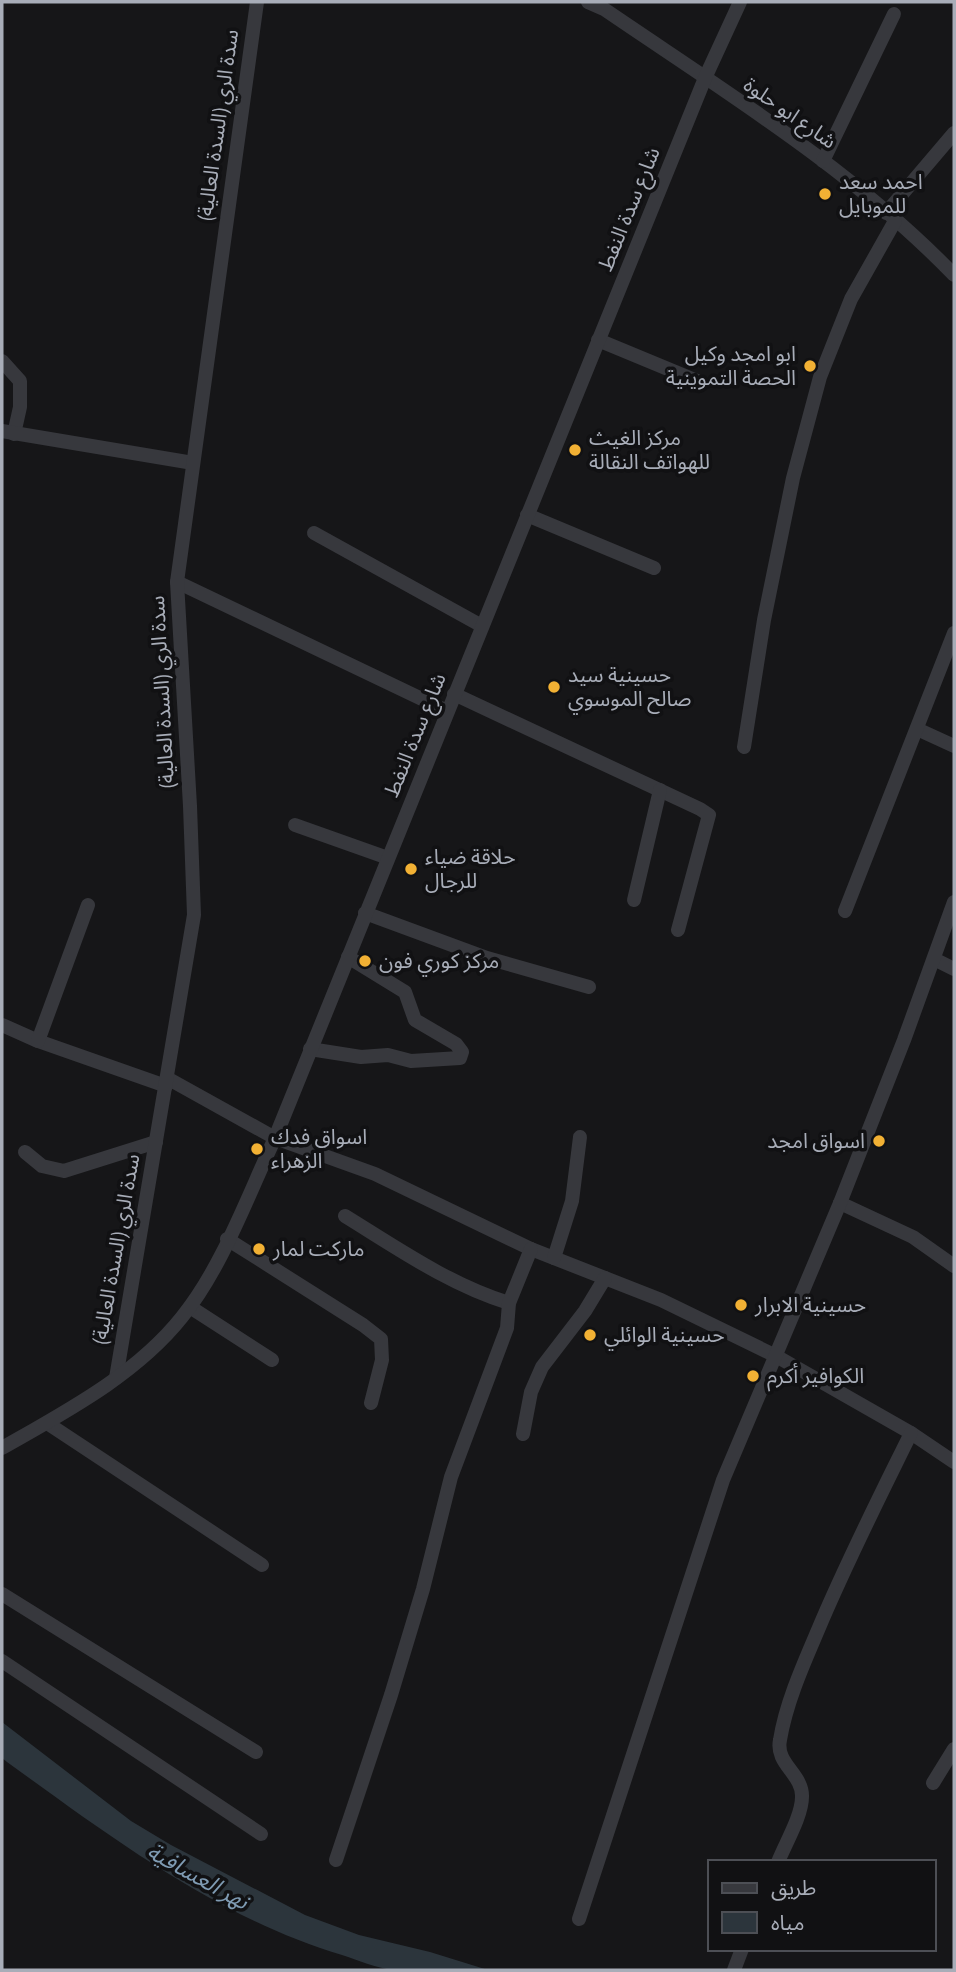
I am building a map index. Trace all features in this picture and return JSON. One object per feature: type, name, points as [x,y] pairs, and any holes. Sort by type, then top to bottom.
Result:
[{"type":"street","name":"سدة الري (السدة العالية)","points":[[116,1378],[194,915],[177,582],[257,2]]},
{"type":"street","name":"شارع ابو حلوة","points":[[588,2],[605,5],[823,161],[891,217],[954,275]]},
{"type":"street","name":"شارع سدة النفط","points":[[2,1448],[47,1423],[116,1378],[162,1339],[190,1307],[215,1266],[275,1138],[705,78],[740,2]]},
{"type":"street","points":[[823,161],[894,15]]},
{"type":"street","points":[[744,747],[767,607],[793,478],[820,377],[851,299],[891,217],[954,132]]},
{"type":"street","points":[[598,340],[698,381]]},
{"type":"street","points":[[2,361],[20,381],[20,407],[8,432],[193,463]]},
{"type":"street","points":[[527,515],[654,568]]},
{"type":"street","points":[[314,533],[482,626]]},
{"type":"street","points":[[177,582],[447,711]]},
{"type":"street","points":[[845,911],[954,633]]},
{"type":"street","points":[[454,694],[700,808],[709,815],[678,930]]},
{"type":"street","points":[[917,729],[954,746]]},
{"type":"street","points":[[634,900],[660,790]]},
{"type":"street","points":[[295,825],[388,858]]},
{"type":"street","points":[[579,1919],[723,1480],[840,1203],[954,902]]},
{"type":"street","points":[[38,1041],[88,905]]},
{"type":"street","points":[[365,914],[487,958],[589,986]]},
{"type":"street","points":[[310,1049],[361,1057],[388,1055],[411,1061],[460,1058],[462,1052],[456,1044],[415,1020],[405,992],[348,957]]},
{"type":"street","points":[[934,958],[954,969]]},
{"type":"street","points":[[2,1025],[38,1041],[166,1082],[275,1138],[375,1174],[531,1249],[661,1300],[776,1356],[911,1433],[954,1462]]},
{"type":"street","points":[[554,1258],[572,1201],[580,1137]]},
{"type":"street","points":[[25,1152],[42,1166],[64,1171],[156,1142]]},
{"type":"street","points":[[840,1203],[913,1237],[954,1266]]},
{"type":"street","points":[[345,1216],[407,1255],[480,1294],[509,1303]]},
{"type":"street","points":[[228,1239],[381,1339],[382,1360],[371,1403]]},
{"type":"street","points":[[336,1860],[423,1589],[451,1477],[507,1328],[509,1303],[531,1249]]},
{"type":"street","points":[[523,1434],[531,1392],[541,1367],[584,1311],[605,1278]]},
{"type":"street","points":[[190,1307],[272,1360]]},
{"type":"street","points":[[47,1423],[262,1565]]},
{"type":"street","points":[[779,1860],[803,1796],[799,1783],[778,1751],[794,1692],[842,1573],[911,1433]]},
{"type":"street","points":[[2,1594],[256,1752]]},
{"type":"street","points":[[2,1661],[261,1834]]},
{"type":"street","points":[[933,1783],[954,1749]]},
{"type":"street","points":[[734,1970],[741,1951]]},
{"type":"water","name":"نهر العسافية","points":[[2,1722],[131,1821],[171,1845],[305,1915],[359,1935],[430,1952],[488,1970],[387,1969],[296,1939],[252,1920],[167,1873],[7,1762],[2,1758]]},
{"type":"place","name":"احمد سعد للموبايل","points":[[825,194]]},
{"type":"place","name":"ابو امجد وكيل الحصة التموينية","points":[[810,366]]},
{"type":"place","name":"مركز الغيث للهواتف النقالة","points":[[575,450]]},
{"type":"place","name":"حسينية سيد صالح الموسوي","points":[[554,687]]},
{"type":"place","name":"حلاقة ضياء للرجال","points":[[411,869]]},
{"type":"place","name":"مركز كوري فون","points":[[365,961]]},
{"type":"place","name":"اسواق امجد","points":[[879,1141]]},
{"type":"place","name":"اسواق فدك الزهراء","points":[[257,1149]]},
{"type":"place","name":"ماركت لمار","points":[[259,1249]]},
{"type":"place","name":"حسينية الابرار","points":[[741,1305]]},
{"type":"place","name":"حسينية الوائلي","points":[[590,1335]]},
{"type":"place","name":"الكوافير أكرم","points":[[753,1376]]}]
